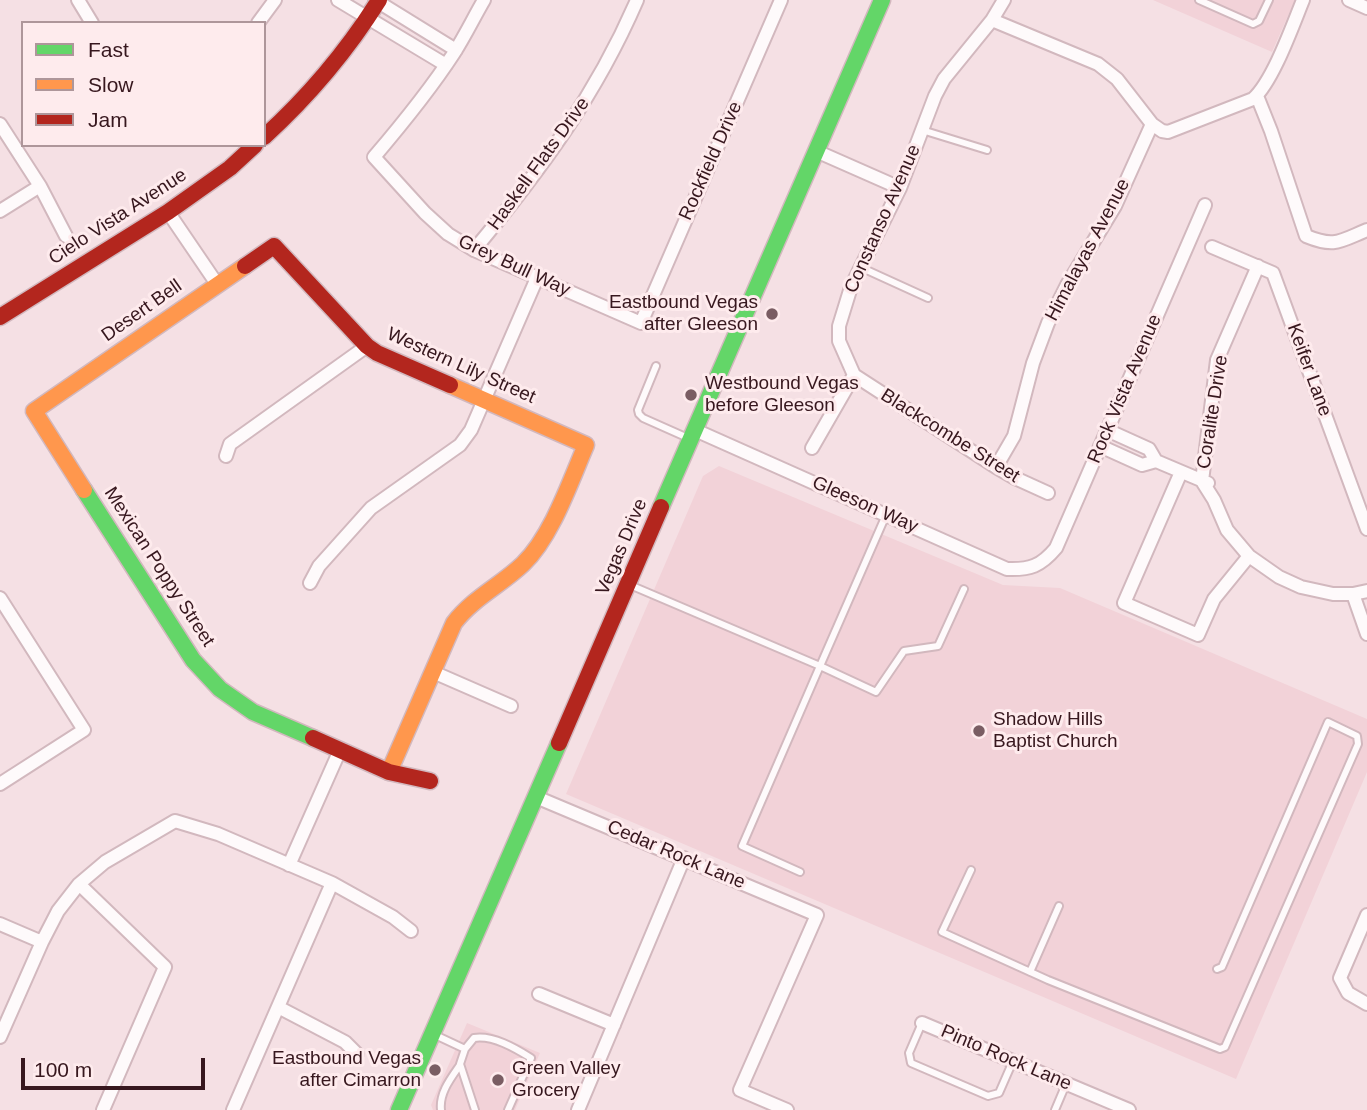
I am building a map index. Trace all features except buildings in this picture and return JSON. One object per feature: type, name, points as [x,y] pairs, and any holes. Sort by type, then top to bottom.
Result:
[{"type":"street","points":[[259,21],[275,0]]},
{"type":"street","points":[[338,0],[446,65],[484,0]]},
{"type":"street","name":"Haskell Flats Drive","points":[[474,250],[518,198],[562,139],[594,87],[637,0]]},
{"type":"street","name":"Rockfield Drive","points":[[640,323],[781,0]]},
{"type":"street","name":"Vegas Drive","points":[[399,1110],[882,0]]},
{"type":"street","name":"Constanso Avenue","points":[[854,375],[839,341],[839,326],[851,287],[900,188],[944,79],[992,20],[1004,0]]},
{"type":"street","points":[[992,20],[1098,64],[1117,79],[1152,124],[1168,132],[1249,102],[1257,96],[1271,75],[1303,0]]},
{"type":"street","points":[[1349,0],[1367,8]]},
{"type":"street","points":[[266,135],[313,88],[346,49],[368,19],[377,1],[456,50]]},
{"type":"street","points":[[84,3],[91,21]]},
{"type":"street","name":"Grey Bull Way","points":[[446,65],[416,107],[374,157],[448,234],[474,250],[640,323]]},
{"type":"street","points":[[1257,96],[1306,236],[1332,244],[1367,230]]},
{"type":"street","points":[[0,124],[40,186],[66,236]]},
{"type":"street","name":"Himalayas Avenue","points":[[996,467],[1014,436],[1033,363],[1048,323],[1067,285],[1115,206],[1152,124]]},
{"type":"street","name":"Cielo Vista Avenue","points":[[0,317],[168,212],[230,168],[253,147]]},
{"type":"street","points":[[817,151],[900,188]]},
{"type":"street","points":[[0,211],[40,186]]},
{"type":"street","name":"Rock Vista Avenue","points":[[1036,566],[1056,548],[1205,205]]},
{"type":"street","points":[[168,212],[217,284]]},
{"type":"street","name":"Desert Bell","points":[[34,411],[274,246]]},
{"type":"street","name":"Western Lily Street","points":[[274,246],[367,346],[377,353],[586,445],[544,541],[523,564],[464,610],[454,623],[433,671]]},
{"type":"street","name":"Keifer Lane","points":[[1212,247],[1273,273],[1367,529]]},
{"type":"street","name":"Coralite Drive","points":[[1205,482],[1217,360],[1258,266]]},
{"type":"street","points":[[310,583],[319,566],[371,508],[460,445],[471,430],[537,278]]},
{"type":"street","points":[[226,456],[230,444],[367,346]]},
{"type":"street","points":[[812,448],[854,375]]},
{"type":"street","name":"Blackcombe Street","points":[[854,375],[996,467],[1048,493]]},
{"type":"street","name":"Mexican Poppy Street","points":[[34,411],[193,660],[220,689],[253,712],[389,772],[430,781]]},
{"type":"street","points":[[1107,430],[1149,449],[1156,461],[1205,482],[1227,530],[1249,556],[1279,577],[1301,587],[1333,594],[1367,591]]},
{"type":"street","name":"Gleeson Way","points":[[693,435],[886,515],[1007,569],[1024,570],[1036,566]]},
{"type":"street","points":[[1100,446],[1142,465],[1156,461]]},
{"type":"street","points":[[1181,472],[1124,603],[1198,635],[1214,599],[1249,556]]},
{"type":"street","points":[[1353,594],[1367,634]]},
{"type":"street","points":[[0,598],[84,730],[0,784]]},
{"type":"street","points":[[389,772],[433,671],[511,706]]},
{"type":"street","points":[[289,865],[340,750]]},
{"type":"street","name":"Cedar Rock Lane","points":[[536,797],[817,915],[740,1090],[787,1110]]},
{"type":"street","points":[[0,1037],[58,911],[79,884],[105,862],[175,821],[218,834],[331,883],[393,917],[411,931]]},
{"type":"street","points":[[578,1110],[684,858]]},
{"type":"street","points":[[233,1110],[331,883]]},
{"type":"street","points":[[79,884],[165,967],[103,1110]]},
{"type":"street","points":[[1367,915],[1340,978],[1348,993],[1367,1004]]},
{"type":"street","points":[[0,924],[42,942]]},
{"type":"street","points":[[540,994],[614,1025]]},
{"type":"street","points":[[278,1007],[345,1042],[357,1054]]},
{"type":"street","name":"Pinto Rock Lane","points":[[922,1023],[1129,1110]]},
{"type":"lane","points":[[1199,0],[1253,24],[1259,21],[1269,0]]},
{"type":"lane","points":[[922,130],[987,150]]},
{"type":"lane","points":[[860,267],[928,298]]},
{"type":"lane","points":[[656,366],[638,410],[639,414],[643,418],[693,435]]},
{"type":"lane","points":[[1130,460],[1138,444]]},
{"type":"lane","points":[[800,872],[742,846],[886,515]]},
{"type":"lane","points":[[628,584],[876,692],[904,651],[938,646],[964,589]]},
{"type":"lane","points":[[971,870],[942,932],[1030,972],[1220,1049],[1225,1047],[1358,744],[1357,736],[1328,722],[1222,967],[1217,969]]},
{"type":"lane","points":[[1030,972],[1059,906]]},
{"type":"lane","points":[[922,1023],[909,1053],[911,1063],[988,1096],[999,1093],[1013,1061]]},
{"type":"lane","points":[[432,1034],[465,1049]]},
{"type":"lane","points":[[441,1110],[440,1103],[445,1088],[460,1065],[465,1049],[474,1038],[484,1036],[519,1050],[531,1058],[508,1110]]},
{"type":"lane","points":[[460,1065],[475,1110]]},
{"type":"lane","points":[[1055,1110],[1066,1084]]},
{"type":"shaded area","points":[[1153,0],[1295,0],[1272,52]]},
{"type":"shaded area","name":"Shadow Hills Baptist Church","points":[[719,466],[1003,585],[1060,588],[1367,719],[1367,772],[1236,1079],[566,794],[703,476]]},
{"type":"shaded area","points":[[467,1023],[540,1053],[515,1110],[433,1110],[431,1105]]},
{"type":"traffic: fast","points":[[661,507],[882,0]]},
{"type":"traffic: fast","points":[[84,490],[193,660],[220,689],[253,712],[313,738]]},
{"type":"traffic: fast","points":[[399,1110],[559,743]]},
{"type":"traffic: slow","points":[[84,490],[34,411],[245,266]]},
{"type":"traffic: slow","points":[[389,772],[454,623],[470,606],[523,564],[543,539],[586,445],[450,385]]},
{"type":"traffic: jam","points":[[266,135],[326,72],[379,0]]},
{"type":"traffic: jam","points":[[0,317],[168,212],[230,168],[253,147]]},
{"type":"traffic: jam","points":[[245,266],[274,246],[367,346],[450,385]]},
{"type":"traffic: jam","points":[[559,743],[661,507]]},
{"type":"traffic: jam","points":[[313,738],[389,772],[430,781]]},
{"type":"place","name":"Eastbound Vegas after Gleeson","points":[[772,314]]},
{"type":"place","name":"Westbound Vegas before Gleeson","points":[[691,395]]},
{"type":"place","name":"Shadow Hills Baptist Church","points":[[979,731]]},
{"type":"place","name":"Eastbound Vegas after Cimarron","points":[[435,1070]]},
{"type":"place","name":"Green Valley Grocery","points":[[498,1080]]}]
